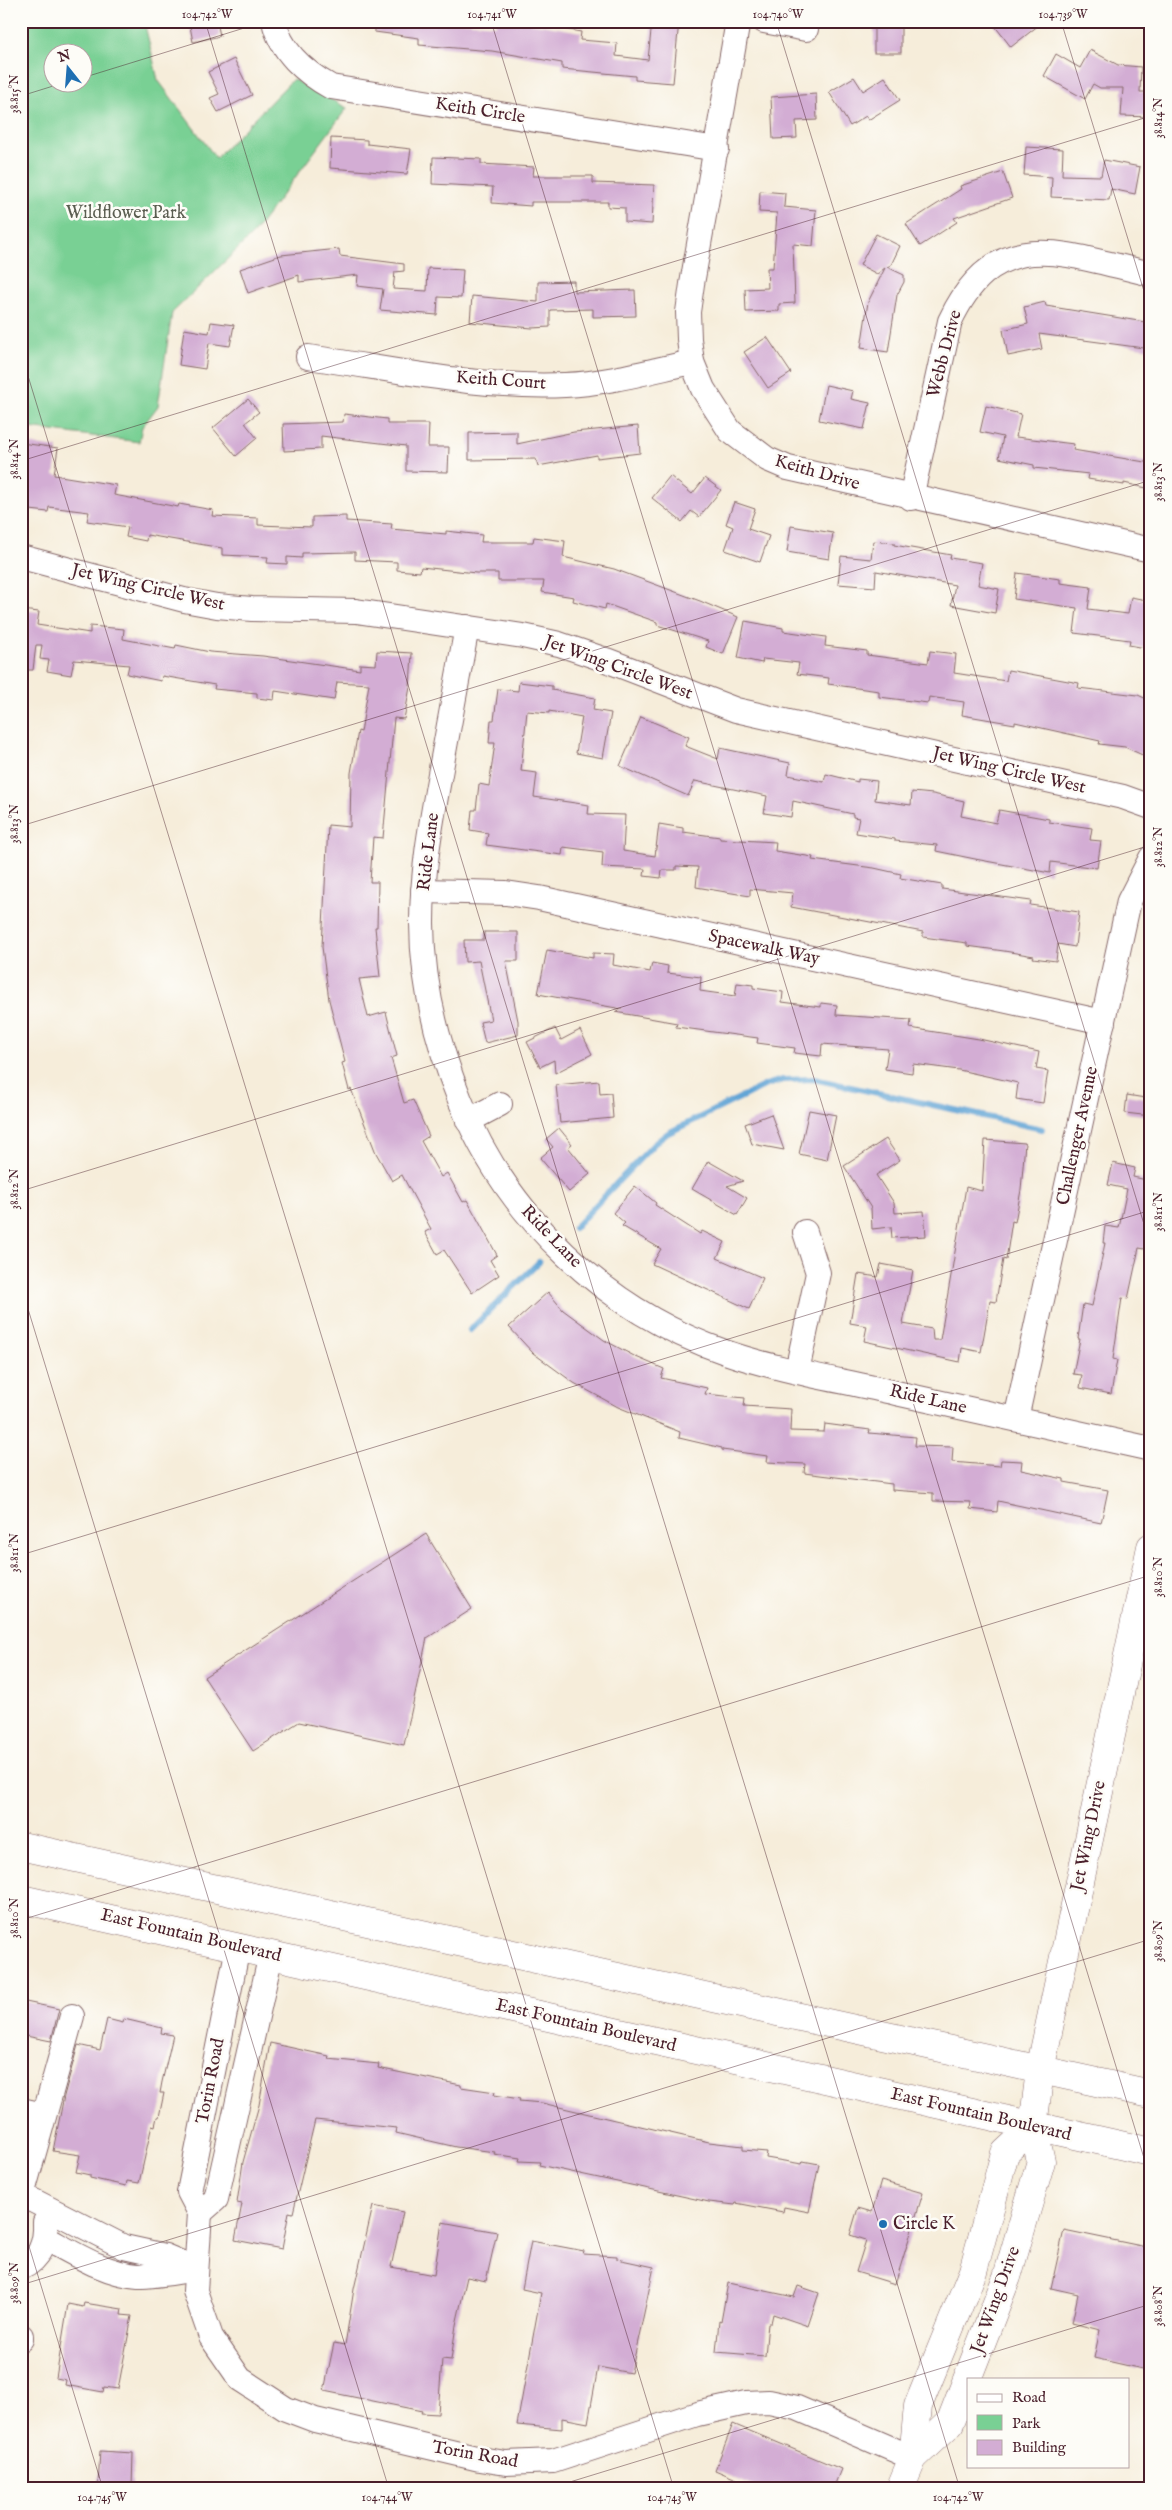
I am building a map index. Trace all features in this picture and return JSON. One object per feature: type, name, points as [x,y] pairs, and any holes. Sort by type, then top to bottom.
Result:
[{"type":"main road","name":"Jet Wing Drive","points":[[968,2378],[1007,2277],[1040,2161],[1033,2127],[1040,2070],[1151,1547]]},
{"type":"main road","points":[[21,1846],[1151,2094]]},
{"type":"main road","name":"East Fountain Boulevard","points":[[21,1899],[1151,2152]]},
{"type":"main road","name":"Jet Wing Drive","points":[[900,2489],[913,2458],[918,2406],[973,2271],[1005,2153],[1033,2127]]},
{"type":"main road","name":"Jet Wing Drive","points":[[913,2458],[950,2423],[967,2379]]},
{"type":"street","name":"Keith Circle","points":[[274,21],[285,46],[298,63],[316,79],[331,87],[717,149]]},
{"type":"street","name":"Keith Drive","points":[[738,21],[688,312],[692,362],[715,411],[730,431],[767,458],[788,468],[911,498],[1151,550]]},
{"type":"street","points":[[764,21],[806,29]]},
{"type":"street","name":"Webb Drive","points":[[911,498],[950,321],[961,298],[974,280],[992,266],[1011,257],[1033,252],[1057,253],[1151,274]]},
{"type":"street","name":"Keith Court","points":[[308,357],[497,384],[535,386],[586,383],[692,362]]},
{"type":"street","name":"Jet Wing Circle West","points":[[21,557],[184,600],[218,606],[260,610],[356,611],[467,627],[559,644],[736,710],[1123,797],[1151,807]]},
{"type":"street","name":"Ride Lane","points":[[467,627],[426,852],[423,891],[423,959],[428,992],[446,1066],[468,1121],[488,1160],[510,1194],[562,1252],[600,1283],[641,1312],[724,1352],[797,1371],[1151,1449]]},
{"type":"street","name":"Challenger Avenue","points":[[1016,1419],[1129,901],[1151,858]]},
{"type":"street","name":"Spacewalk Way","points":[[423,891],[506,893],[539,898],[1103,1022]]},
{"type":"street","points":[[468,1121],[500,1104]]},
{"type":"street","points":[[797,1371],[818,1273],[805,1232]]},
{"type":"street","name":"Torin Road","points":[[238,1947],[189,2192],[200,2213],[194,2291],[202,2315],[224,2358],[240,2379],[286,2409],[315,2420],[480,2459],[506,2463],[531,2464],[553,2461],[696,2414],[746,2403],[769,2402],[797,2408],[913,2458]]},
{"type":"street","name":"Torin Road","points":[[200,2213],[216,2199],[271,1954]]},
{"type":"street","points":[[26,2195],[44,2115],[72,2016]]},
{"type":"street","points":[[21,2110],[44,2115]]},
{"type":"street","points":[[26,2195],[124,2247],[166,2256],[196,2269]]},
{"type":"street","points":[[21,2268],[34,2259],[45,2238],[42,2213],[26,2195]]},
{"type":"street","points":[[45,2238],[95,2263],[138,2276],[196,2269]]},
{"type":"street","points":[[95,2263],[104,2238]]},
{"type":"green space","name":"Wildflower Park","points":[[21,21],[144,21],[158,80],[216,158],[293,79],[347,108],[253,234],[172,313],[158,406],[142,427],[139,442],[21,427]]},
{"type":"building","points":[[189,21],[217,21],[220,36],[193,42]]},
{"type":"building","points":[[375,21],[449,21],[496,25],[496,21],[518,21],[581,32],[580,40],[617,43],[616,56],[648,60],[652,21],[679,21],[673,83],[635,80],[635,76],[562,69],[562,63],[492,51],[419,45],[419,38],[375,32]]},
{"type":"building","points":[[874,21],[901,21],[901,53],[874,53]]},
{"type":"building","points":[[991,21],[1044,21],[1011,47]]},
{"type":"building","points":[[1090,50],[1118,65],[1141,67],[1140,92],[1151,92],[1151,117],[1121,116],[1123,88],[1100,88],[1093,84],[1085,99],[1044,76],[1056,54],[1080,68]]},
{"type":"building","points":[[234,59],[252,95],[218,112],[210,98],[219,94],[208,72]]},
{"type":"building","points":[[854,77],[863,91],[885,77],[900,100],[868,120],[866,116],[850,126],[829,92]]},
{"type":"building","points":[[816,94],[817,120],[796,121],[797,138],[773,139],[771,97]]},
{"type":"building","points":[[331,138],[367,140],[367,144],[411,149],[407,174],[330,168]]},
{"type":"building","points":[[1026,147],[1063,149],[1062,175],[1101,176],[1104,160],[1140,167],[1135,194],[1111,189],[1109,200],[1051,197],[1052,177],[1024,175]]},
{"type":"building","points":[[433,157],[481,159],[481,164],[534,167],[533,176],[593,176],[593,183],[654,185],[652,224],[625,222],[625,208],[608,207],[608,202],[531,202],[531,206],[492,203],[493,187],[432,184]]},
{"type":"building","points":[[1003,172],[1012,198],[954,218],[957,222],[920,246],[906,224],[961,189],[960,186]]},
{"type":"building","points":[[760,191],[785,193],[784,207],[816,210],[813,246],[793,244],[795,303],[779,304],[779,311],[746,312],[745,289],[768,288],[767,268],[773,268],[777,213],[759,212]]},
{"type":"building","points":[[876,234],[900,246],[891,265],[887,267],[904,275],[904,282],[897,295],[888,352],[861,348],[868,302],[885,268],[877,274],[860,265]]},
{"type":"building","points":[[339,249],[340,256],[404,264],[404,271],[395,272],[393,289],[427,291],[428,268],[463,270],[461,298],[438,297],[437,315],[380,310],[383,289],[357,286],[358,275],[299,282],[299,275],[248,293],[240,269],[281,255]]},
{"type":"building","points":[[574,281],[574,292],[635,290],[636,316],[593,317],[593,309],[550,310],[550,327],[532,328],[470,322],[472,296],[538,302],[538,282]]},
{"type":"building","points":[[1045,302],[1046,306],[1151,323],[1151,349],[1039,334],[1042,349],[1008,356],[1003,330],[1028,324],[1024,307]]},
{"type":"building","points":[[211,322],[234,325],[230,346],[209,343],[205,369],[179,365],[184,329],[209,333]]},
{"type":"building","points":[[767,337],[791,373],[768,388],[744,352]]},
{"type":"building","points":[[826,385],[853,391],[851,399],[870,403],[864,429],[819,420]]},
{"type":"building","points":[[248,399],[259,412],[245,423],[257,438],[236,456],[213,428]]},
{"type":"building","points":[[986,406],[1021,414],[1016,437],[1074,444],[1073,450],[1151,463],[1151,489],[1124,483],[1124,485],[1088,479],[1089,474],[1034,468],[1034,465],[999,458],[1003,437],[980,432]]},
{"type":"building","points":[[344,414],[387,419],[387,424],[429,424],[428,447],[449,447],[448,472],[406,471],[406,446],[321,436],[321,449],[284,451],[283,424],[343,422]]},
{"type":"building","points":[[638,426],[640,453],[597,458],[597,455],[538,466],[536,459],[469,460],[469,433],[517,432],[517,444],[574,432]]},
{"type":"building","points":[[21,443],[58,448],[54,475],[116,485],[114,495],[178,507],[179,504],[213,510],[212,516],[258,518],[258,525],[312,527],[312,517],[346,516],[346,521],[392,524],[391,529],[446,534],[446,531],[482,535],[481,542],[533,542],[534,537],[565,541],[563,557],[614,569],[738,617],[723,654],[706,647],[708,641],[657,625],[657,622],[606,604],[605,609],[573,601],[574,597],[542,592],[544,581],[498,581],[498,573],[476,573],[421,567],[420,572],[397,570],[397,562],[355,560],[355,552],[302,553],[302,558],[287,557],[287,564],[267,563],[268,557],[222,555],[222,548],[147,535],[146,541],[126,537],[128,527],[87,521],[89,512],[49,507],[48,512],[21,509]]},
{"type":"building","points":[[670,476],[692,494],[705,478],[721,490],[699,517],[691,511],[682,522],[652,498]]},
{"type":"building","points":[[734,502],[755,509],[748,529],[769,536],[760,562],[725,550],[733,527],[726,524]]},
{"type":"building","points":[[791,526],[833,533],[829,559],[787,552]]},
{"type":"building","points":[[873,541],[894,543],[894,545],[951,555],[950,558],[982,563],[978,585],[999,589],[995,613],[951,605],[955,585],[876,571],[875,587],[838,584],[841,556],[871,559]]},
{"type":"building","points":[[1017,573],[1060,579],[1060,583],[1091,587],[1088,609],[1128,614],[1131,597],[1151,601],[1147,622],[1151,623],[1151,649],[1129,645],[1130,640],[1074,633],[1077,608],[1014,599]]},
{"type":"building","points":[[21,610],[39,612],[37,625],[90,633],[90,626],[124,629],[123,639],[175,649],[176,645],[210,652],[263,656],[360,670],[360,664],[376,665],[377,651],[412,653],[410,687],[404,719],[394,718],[383,838],[373,837],[370,882],[378,882],[377,927],[375,927],[380,977],[359,979],[368,1017],[386,1012],[397,1056],[391,1058],[404,1103],[413,1100],[429,1136],[421,1141],[441,1177],[447,1173],[463,1202],[467,1200],[497,1255],[490,1260],[499,1275],[472,1293],[444,1250],[437,1254],[425,1232],[431,1229],[402,1175],[392,1181],[376,1153],[351,1089],[349,1090],[342,1063],[345,1062],[329,1000],[322,947],[328,825],[350,827],[351,773],[358,731],[361,732],[369,684],[337,682],[334,700],[275,691],[274,700],[257,698],[257,693],[214,689],[215,685],[162,676],[161,681],[127,674],[129,665],[74,660],[71,675],[47,671],[49,660],[40,659],[42,645],[36,645],[33,670],[21,670]]},
{"type":"building","points":[[745,621],[783,628],[783,631],[826,637],[825,646],[867,651],[867,655],[928,663],[930,651],[956,654],[954,673],[1006,681],[1008,670],[1079,683],[1078,688],[1138,695],[1151,701],[1151,759],[1125,747],[1099,744],[1100,741],[1015,722],[1015,724],[962,715],[964,702],[929,697],[928,703],[879,697],[879,691],[828,684],[829,678],[797,674],[799,663],[763,659],[762,663],[738,658]]},
{"type":"building","points":[[519,682],[552,686],[552,690],[595,698],[593,710],[611,713],[603,758],[576,753],[582,717],[549,711],[549,713],[527,711],[521,771],[537,773],[534,797],[589,805],[588,814],[625,815],[623,851],[655,856],[659,824],[683,828],[683,832],[720,837],[720,839],[776,842],[775,851],[813,857],[812,860],[874,868],[901,874],[900,878],[942,885],[942,889],[1031,901],[1030,905],[1079,912],[1075,947],[1058,944],[1056,961],[1033,958],[1034,956],[967,946],[967,943],[923,937],[923,932],[791,907],[793,893],[750,889],[750,896],[696,887],[698,867],[676,866],[676,870],[662,870],[661,878],[644,876],[645,869],[602,867],[603,852],[563,847],[562,855],[486,845],[488,833],[470,830],[472,810],[476,810],[479,784],[489,786],[495,743],[489,743],[491,720],[494,720],[498,689],[518,691]]},
{"type":"building","points":[[641,717],[689,737],[685,746],[718,759],[720,748],[790,763],[788,775],[824,782],[826,774],[858,782],[858,779],[877,781],[875,800],[911,805],[912,792],[933,794],[964,801],[961,816],[996,823],[999,810],[1049,819],[1049,822],[1092,828],[1090,840],[1101,841],[1097,868],[1051,862],[1050,873],[936,851],[937,845],[895,841],[895,839],[856,833],[859,818],[853,817],[853,814],[793,801],[791,817],[764,813],[767,796],[695,781],[688,796],[620,766]]},
{"type":"building","points":[[484,932],[518,932],[518,961],[506,961],[518,1021],[518,1035],[485,1043],[480,1022],[491,1020],[479,961],[465,962],[464,940],[484,940]]},
{"type":"building","points":[[547,950],[593,958],[593,953],[614,954],[613,965],[650,972],[652,963],[668,966],[667,973],[701,977],[700,991],[735,996],[737,983],[753,985],[753,988],[783,992],[782,1002],[821,1007],[821,1003],[837,1005],[836,1015],[911,1020],[910,1028],[979,1039],[1039,1052],[1036,1069],[1048,1071],[1043,1103],[1016,1099],[1018,1083],[959,1070],[913,1064],[912,1073],[885,1069],[888,1049],[822,1044],[821,1056],[794,1053],[795,1048],[757,1043],[758,1038],[676,1027],[677,1023],[615,1012],[622,1009],[538,994]]},
{"type":"building","points":[[555,1028],[561,1040],[580,1030],[592,1054],[555,1073],[554,1060],[540,1067],[527,1042]]},
{"type":"building","points":[[599,1081],[600,1094],[611,1093],[613,1118],[560,1123],[556,1085]]},
{"type":"building","points":[[1127,1095],[1151,1099],[1151,1116],[1125,1113]]},
{"type":"building","points":[[809,1110],[836,1115],[827,1160],[799,1154]]},
{"type":"building","points":[[771,1114],[784,1150],[752,1144],[745,1124]]},
{"type":"building","points":[[559,1128],[572,1144],[568,1147],[590,1174],[569,1192],[540,1158],[553,1147],[546,1139]]},
{"type":"building","points":[[886,1139],[900,1160],[876,1175],[894,1203],[895,1213],[924,1211],[926,1236],[892,1238],[891,1227],[872,1229],[871,1208],[844,1166]]},
{"type":"building","points":[[985,1140],[1025,1143],[1021,1190],[1015,1222],[1012,1221],[1006,1260],[1003,1259],[996,1302],[990,1301],[981,1352],[962,1348],[960,1362],[864,1341],[867,1326],[850,1323],[858,1274],[878,1277],[881,1264],[913,1270],[903,1324],[932,1329],[933,1340],[940,1340],[966,1187],[982,1191]]},
{"type":"building","points":[[708,1161],[743,1181],[727,1186],[747,1198],[737,1215],[692,1189]]},
{"type":"building","points":[[1113,1163],[1135,1168],[1133,1177],[1151,1181],[1151,1250],[1139,1248],[1128,1299],[1122,1298],[1113,1359],[1117,1360],[1111,1394],[1080,1388],[1082,1375],[1073,1374],[1080,1339],[1078,1339],[1083,1304],[1092,1306],[1105,1243],[1103,1243],[1105,1226],[1119,1228],[1127,1189],[1108,1185]]},
{"type":"building","points":[[635,1186],[656,1203],[655,1205],[700,1234],[702,1231],[725,1242],[717,1258],[763,1278],[749,1309],[652,1264],[661,1249],[622,1226],[625,1223],[613,1213]]},
{"type":"building","points":[[548,1292],[563,1310],[604,1340],[664,1369],[661,1378],[707,1388],[705,1394],[745,1398],[744,1406],[791,1409],[790,1431],[824,1432],[825,1424],[870,1430],[869,1433],[916,1437],[915,1446],[953,1447],[952,1462],[1000,1466],[1001,1460],[1022,1461],[1021,1470],[1064,1479],[1064,1482],[1108,1490],[1101,1523],[998,1501],[997,1512],[970,1509],[971,1502],[933,1501],[933,1493],[892,1490],[892,1484],[804,1473],[805,1464],[767,1462],[768,1456],[722,1450],[722,1448],[679,1438],[680,1432],[618,1407],[574,1383],[533,1353],[509,1327]]},
{"type":"building","points":[[426,1534],[472,1609],[427,1638],[404,1745],[299,1722],[253,1751],[204,1677]]},
{"type":"building","points":[[21,2001],[59,2009],[51,2041],[21,2035]]},
{"type":"building","points":[[107,2019],[123,2023],[124,2019],[162,2028],[161,2033],[173,2035],[160,2093],[164,2093],[159,2117],[157,2117],[155,2126],[152,2125],[139,2183],[127,2181],[126,2186],[90,2178],[90,2175],[76,2172],[80,2155],[53,2151],[64,2096],[78,2045],[100,2050]]},
{"type":"building","points":[[270,2043],[329,2056],[328,2059],[379,2064],[378,2068],[461,2085],[461,2087],[495,2092],[494,2095],[520,2099],[519,2101],[542,2103],[709,2142],[743,2146],[743,2150],[767,2152],[766,2158],[802,2164],[803,2161],[819,2164],[809,2212],[784,2207],[783,2212],[736,2203],[735,2205],[709,2202],[539,2165],[540,2162],[519,2161],[520,2158],[494,2154],[495,2152],[456,2147],[396,2133],[397,2128],[315,2120],[293,2213],[289,2212],[282,2249],[235,2240],[242,2204],[237,2203],[243,2162],[259,2105]]},
{"type":"building","name":"Circle K","points":[[881,2181],[923,2193],[895,2284],[856,2272],[866,2240],[850,2235],[858,2208],[872,2212]]},
{"type":"building","points":[[373,2206],[403,2212],[391,2267],[434,2275],[442,2222],[497,2232],[486,2281],[467,2277],[456,2325],[451,2360],[442,2359],[438,2414],[421,2413],[422,2411],[324,2391],[334,2343],[345,2345],[354,2289]]},
{"type":"building","points":[[1064,2230],[1151,2248],[1151,2371],[1094,2358],[1100,2330],[1072,2323],[1078,2294],[1051,2288]]},
{"type":"building","points":[[531,2241],[584,2251],[583,2254],[617,2256],[617,2259],[654,2267],[631,2373],[598,2367],[588,2423],[562,2418],[562,2429],[517,2425],[541,2293],[522,2289]]},
{"type":"building","points":[[728,2283],[794,2297],[798,2286],[819,2293],[808,2326],[773,2314],[771,2323],[768,2323],[765,2356],[716,2352],[719,2321],[721,2322]]},
{"type":"building","points":[[84,2303],[122,2309],[121,2315],[132,2316],[118,2389],[104,2387],[103,2392],[65,2385],[66,2380],[56,2378],[68,2304],[83,2307]]},
{"type":"building","points":[[733,2424],[841,2469],[833,2489],[760,2489],[715,2470]]},
{"type":"building","points":[[100,2451],[133,2453],[132,2487],[98,2485]]},
{"type":"waterway","points":[[574,1228],[654,1144],[668,1133],[766,1085],[783,1080],[814,1079],[1042,1129]]},
{"type":"waterway","points":[[470,1330],[539,1262]]},
{"type":"place","name":"Circle K","points":[[883,2224]]}]
